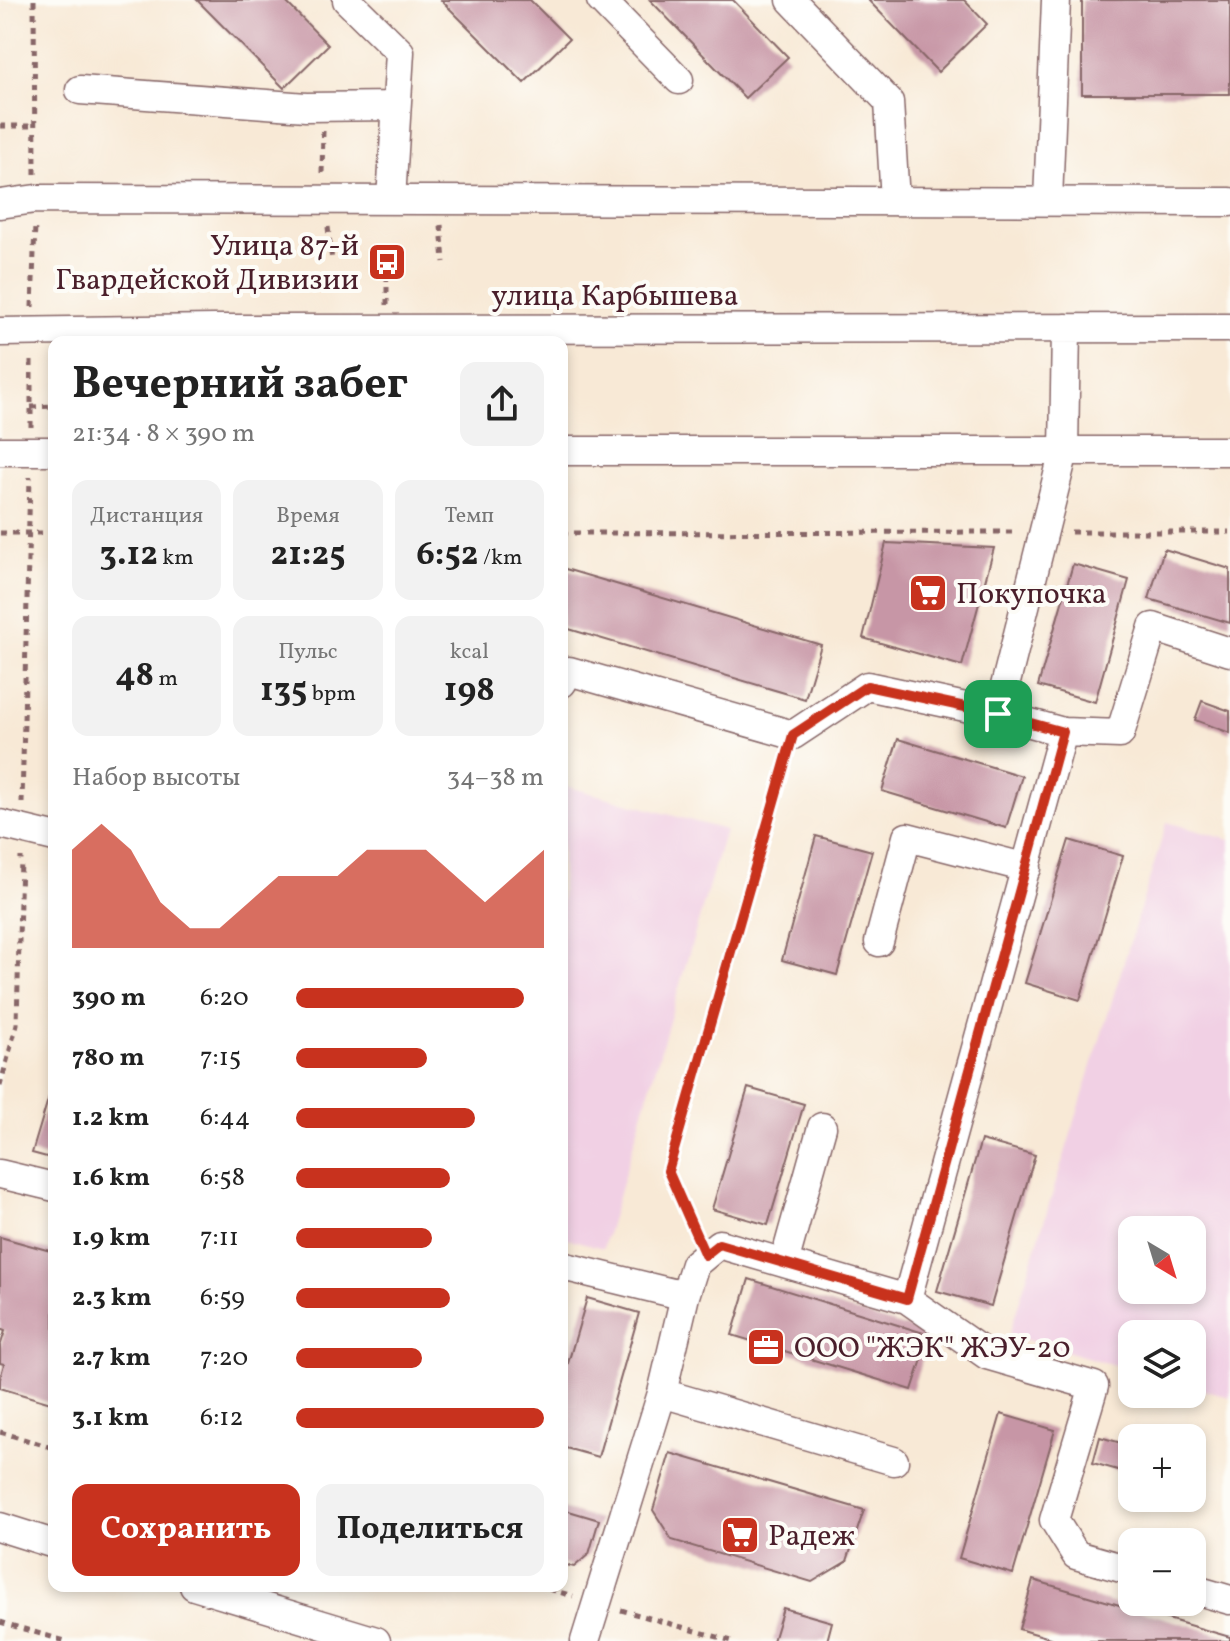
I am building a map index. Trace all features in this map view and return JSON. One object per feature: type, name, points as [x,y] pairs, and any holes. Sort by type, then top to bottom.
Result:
[{"type":"street","points":[[347,0],[400,52],[391,200]]},
{"type":"street","points":[[601,0],[679,80]]},
{"type":"street","points":[[791,0],[889,102],[895,201]]},
{"type":"street","points":[[1048,201],[1056,0]]},
{"type":"street","points":[[80,90],[324,107],[396,106]]},
{"type":"street","points":[[0,204],[36,199],[1230,202]]},
{"type":"street","points":[[998,714],[1064,451],[1066,328]]},
{"type":"street","name":"улица Карбышева","points":[[0,332],[1230,328]]},
{"type":"street","points":[[0,451],[42,451]]},
{"type":"street","points":[[568,451],[1230,451]]},
{"type":"street","points":[[568,673],[793,735],[867,686],[998,714],[1063,732],[1120,734],[1153,627],[1230,652]]},
{"type":"street","points":[[907,1299],[1063,732]]},
{"type":"street","points":[[0,824],[48,836]]},
{"type":"street","points":[[879,942],[907,837],[1027,868]]},
{"type":"street","points":[[784,1263],[822,1127]]},
{"type":"street","points":[[0,1174],[48,1186]]},
{"type":"street","points":[[585,1641],[662,1393],[695,1264],[719,1244],[907,1299],[987,1355],[1094,1386],[1054,1520],[1076,1555],[1118,1567]]},
{"type":"street","points":[[568,1267],[685,1296]]},
{"type":"street","points":[[662,1393],[894,1461]]},
{"type":"street","points":[[0,1527],[48,1542]]},
{"type":"street","points":[[214,1592],[376,1641]]},
{"type":"street","points":[[1206,1593],[1230,1600]]},
{"type":"path","points":[[28,533],[42,451],[31,407],[36,199],[34,0]]},
{"type":"path","points":[[324,107],[321,183],[332,261]]},
{"type":"path","points":[[0,126],[35,126]]},
{"type":"path","points":[[439,200],[444,262]]},
{"type":"path","points":[[387,262],[387,329]]},
{"type":"path","points":[[31,407],[48,406]]},
{"type":"path","points":[[568,533],[1230,532]]},
{"type":"path","points":[[0,533],[48,533]]},
{"type":"path","points":[[705,1255],[668,1171],[793,735]]},
{"type":"path","points":[[0,1432],[48,1446]]},
{"type":"path","points":[[559,1592],[732,1641]]},
{"type":"path","points":[[0,1622],[65,1641]]},
{"type":"shaded area","points":[[568,787],[725,830],[603,1248],[568,1239]]},
{"type":"shaded area","points":[[1167,822],[1230,840],[1230,1397],[1206,1391],[1206,1320],[1118,1320],[1118,1366],[1009,1335]]},
{"type":"building","points":[[197,0],[284,0],[328,45],[284,88]]},
{"type":"building","points":[[441,0],[530,0],[569,39],[524,83]]},
{"type":"building","points":[[650,0],[733,0],[788,57],[745,98]]},
{"type":"building","points":[[868,0],[964,0],[987,24],[938,72]]},
{"type":"building","points":[[1082,0],[1230,0],[1230,94],[1082,94]]},
{"type":"building","name":"Покупочка","points":[[886,543],[994,548],[962,666],[863,638]]},
{"type":"building","points":[[1164,549],[1230,569],[1230,623],[1149,599]]},
{"type":"building","points":[[1073,564],[1129,580],[1095,702],[1038,686]]},
{"type":"building","points":[[568,570],[821,645],[805,699],[568,629]]},
{"type":"building","points":[[1202,701],[1230,711],[1230,733],[1195,720]]},
{"type":"building","points":[[898,739],[1022,776],[1006,828],[882,791]]},
{"type":"building","points":[[816,836],[872,851],[837,975],[782,960]]},
{"type":"building","points":[[1069,840],[1123,856],[1080,1000],[1025,983]]},
{"type":"building","points":[[748,1088],[804,1104],[768,1225],[712,1209]]},
{"type":"building","points":[[48,1100],[48,1157],[32,1153]]},
{"type":"building","points":[[981,1140],[1035,1155],[991,1306],[937,1291]]},
{"type":"building","points":[[0,1237],[48,1250],[48,1402],[0,1388],[4,1364],[0,1363],[0,1347],[5,1331],[0,1329]]},
{"type":"building","points":[[749,1279],[930,1335],[912,1390],[732,1335]]},
{"type":"building","points":[[587,1298],[639,1313],[598,1457],[568,1449],[568,1363]]},
{"type":"building","points":[[1001,1414],[1055,1430],[1013,1574],[959,1558]]},
{"type":"building","points":[[1100,1437],[1118,1442],[1118,1470],[1093,1463]]},
{"type":"building","points":[[670,1453],[864,1510],[847,1561],[812,1582],[672,1540],[653,1510]]},
{"type":"building","points":[[568,1511],[599,1520],[589,1554],[574,1567],[568,1566]]},
{"type":"building","points":[[1033,1580],[1118,1605],[1118,1616],[1157,1616],[1230,1637],[1230,1641],[1060,1641],[1019,1629]]},
{"type":"building","points":[[783,1608],[832,1622],[827,1641],[773,1641]]},
{"type":"place","name":"Улица 87-й Гвардейской Дивизии","points":[[387,262]]},
{"type":"place","name":"Покупочка","points":[[928,593]]},
{"type":"place","name":"ООО \"ЖЭК\" ЖЭУ-20","points":[[766,1347]]},
{"type":"place","name":"Радеж","points":[[740,1535]]},
{"type":"route","points":[[867,686],[998,714],[1063,732],[907,1299],[719,1244],[705,1255],[668,1171],[793,735],[867,686]]}]
